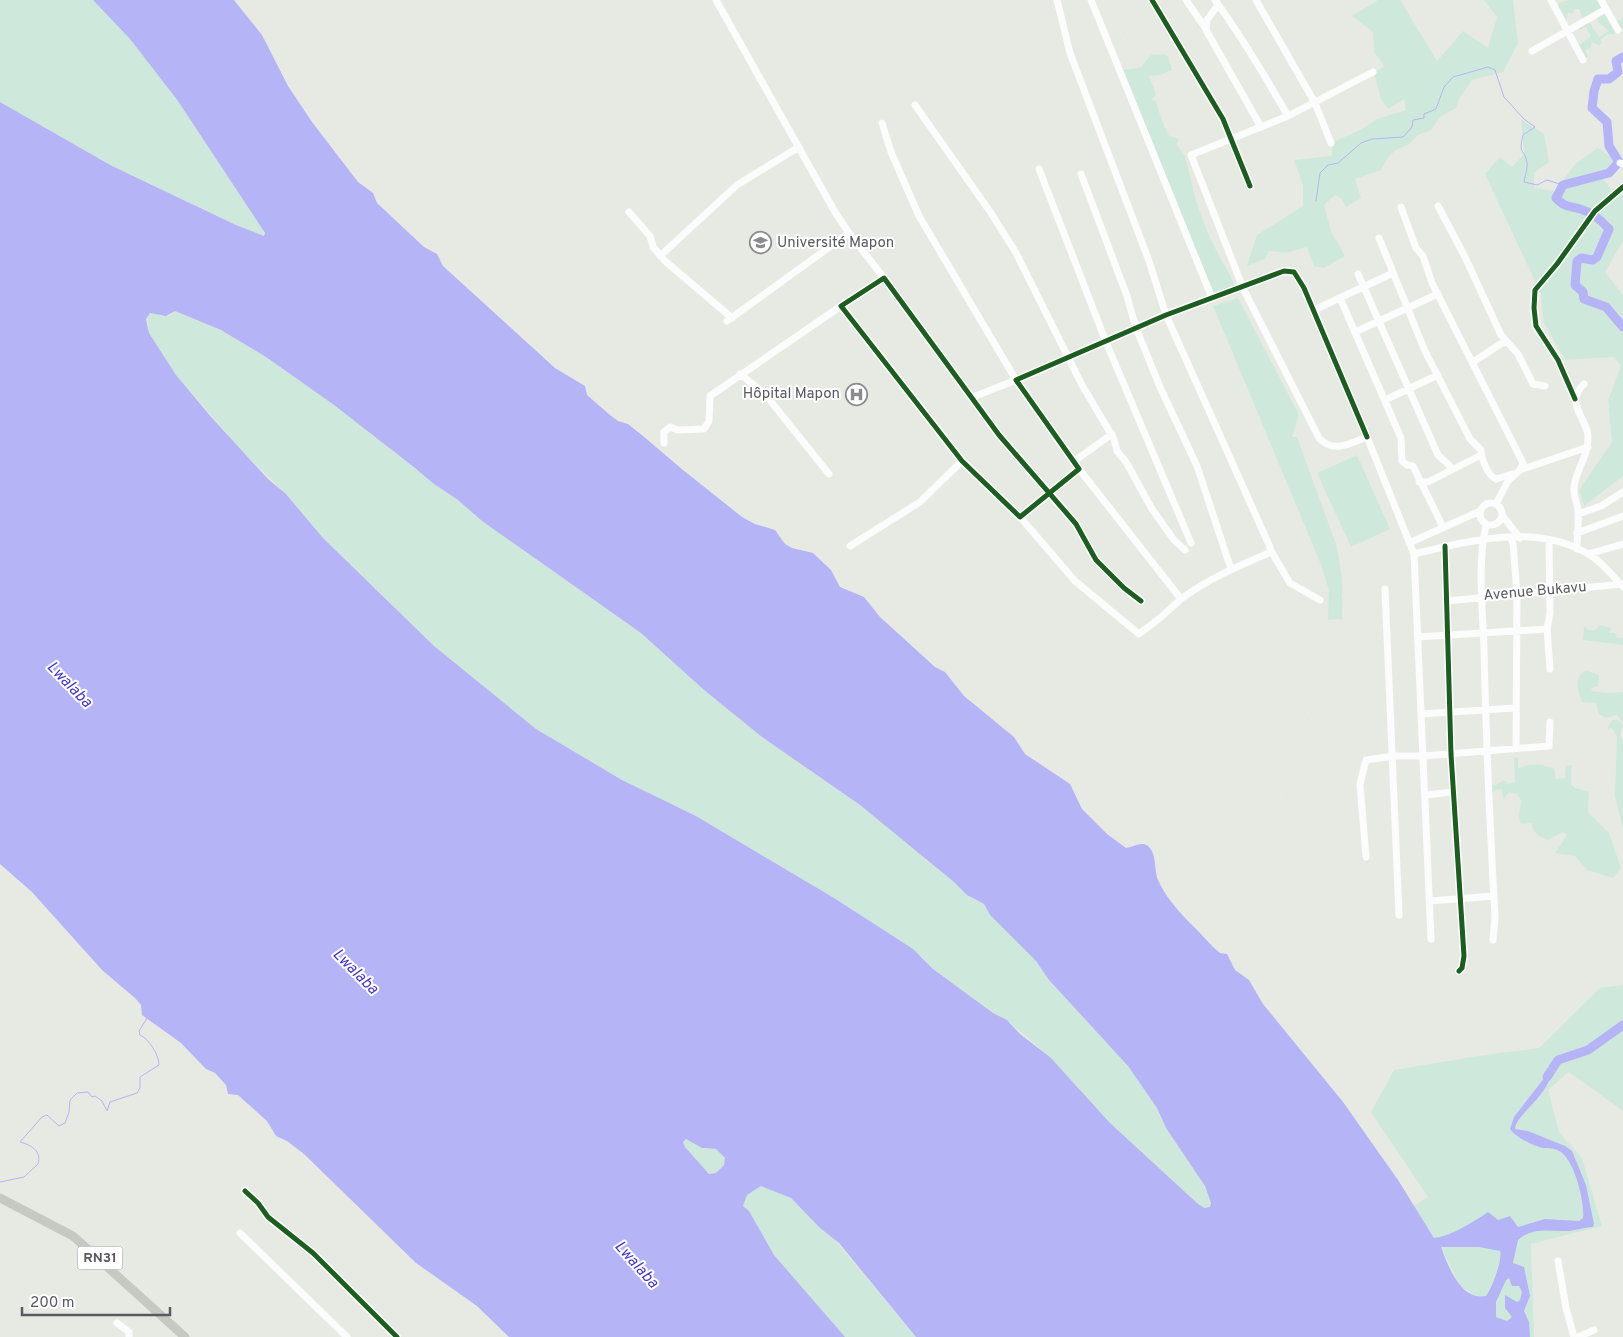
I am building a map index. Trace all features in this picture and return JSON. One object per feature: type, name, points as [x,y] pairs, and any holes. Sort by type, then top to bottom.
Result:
[{"type":"main road","name":"RN31","points":[[0,1198],[73,1236],[185,1337]]},
{"type":"street","points":[[716,0],[849,233],[999,435],[1076,524],[1096,560],[1124,588],[1141,601]]},
{"type":"street","points":[[1057,0],[1070,53],[1149,261],[1166,315],[1270,549],[1290,583],[1320,600]]},
{"type":"street","points":[[1091,0],[1212,298]]},
{"type":"street","points":[[1152,0],[1223,119],[1250,186]]},
{"type":"street","points":[[1186,0],[1206,30],[1260,127]]},
{"type":"street","points":[[1256,0],[1315,103],[1331,143]]},
{"type":"street","points":[[1551,0],[1583,60]]},
{"type":"street","points":[[1601,0],[1618,30]]},
{"type":"street","points":[[1206,30],[1207,20],[1216,2],[1250,50],[1256,64],[1288,116]]},
{"type":"street","points":[[1532,52],[1606,9]]},
{"type":"street","points":[[1367,437],[1342,446],[1330,446],[1319,438],[1243,288],[1191,155],[1288,116],[1373,72]]},
{"type":"street","points":[[915,105],[992,213],[1016,253],[1069,358],[1112,434],[1117,451],[1126,462],[1152,510],[1174,540],[1185,550]]},
{"type":"street","points":[[882,124],[891,152],[919,216],[1016,380],[1078,469],[1181,599]]},
{"type":"street","points":[[660,256],[737,185],[799,146]]},
{"type":"street","points":[[1039,169],[1106,342],[1191,543]]},
{"type":"street","points":[[1081,174],[1127,296],[1136,328],[1160,387],[1197,466],[1231,569]]},
{"type":"street","points":[[1577,549],[1578,514],[1573,489],[1588,447],[1588,431],[1581,420],[1575,399],[1558,360],[1536,326],[1535,290],[1557,264],[1595,211],[1623,187]]},
{"type":"street","points":[[1401,206],[1416,248],[1423,256],[1438,294],[1474,362],[1523,463],[1508,481],[1496,504]]},
{"type":"street","points":[[1438,206],[1505,341],[1518,354],[1533,384],[1545,386]]},
{"type":"street","points":[[629,212],[650,236],[653,247],[660,256],[729,319],[849,233]]},
{"type":"street","points":[[1378,238],[1438,375],[1470,438],[1481,450],[1481,455],[1493,479],[1588,447]]},
{"type":"street","points":[[972,397],[1069,358],[1166,315],[1243,288],[1284,271],[1294,272],[1314,310],[1414,554],[1432,939]]},
{"type":"street","points":[[1314,310],[1393,273]]},
{"type":"street","points":[[1358,274],[1438,455],[1453,469]]},
{"type":"street","points":[[664,443],[664,432],[670,427],[678,430],[704,429],[709,421],[710,396],[884,278]]},
{"type":"street","points":[[1355,332],[1438,294]]},
{"type":"street","points":[[1340,298],[1402,440],[1402,461],[1407,466],[1413,466],[1442,527]]},
{"type":"street","points":[[841,306],[962,461],[1020,517],[1075,580],[1139,634],[1197,587],[1231,569],[1269,553],[1270,549]]},
{"type":"street","points":[[1474,362],[1505,341]]},
{"type":"street","points":[[740,374],[764,393],[829,474]]},
{"type":"street","points":[[1385,400],[1438,375]]},
{"type":"street","points":[[1575,399],[1575,394],[1584,384]]},
{"type":"street","points":[[1073,462],[1112,434]]},
{"type":"street","points":[[1419,482],[1426,482],[1481,455]]},
{"type":"street","points":[[850,546],[920,502],[962,461]]},
{"type":"street","points":[[1020,517],[1078,469]]},
{"type":"street","points":[[1578,514],[1601,506],[1623,492]]},
{"type":"street","points":[[1409,542],[1480,511],[1486,504],[1496,504]]},
{"type":"street","points":[[1496,504],[1501,510],[1502,516],[1520,538]]},
{"type":"street","points":[[1480,511],[1480,519],[1513,544],[1517,594],[1516,748]]},
{"type":"street","points":[[1493,940],[1496,917],[1486,751],[1482,597],[1483,538],[1489,525],[1498,522],[1502,516]]},
{"type":"street","points":[[1577,533],[1623,516]]},
{"type":"street","points":[[1414,554],[1483,538],[1506,537],[1549,540],[1588,554],[1622,585]]},
{"type":"street","points":[[1549,540],[1548,591],[1550,613],[1547,629],[1550,669]]},
{"type":"street","points":[[1588,554],[1623,544]]},
{"type":"street","points":[[1445,546],[1451,754],[1464,956],[1462,968],[1459,970]]},
{"type":"street","name":"Avenue Bukavu","points":[[1447,601],[1622,585]]},
{"type":"street","points":[[1385,589],[1394,756],[1399,915]]},
{"type":"street","points":[[1418,637],[1547,629]]},
{"type":"street","points":[[1421,714],[1515,708]]},
{"type":"street","points":[[1366,858],[1360,784],[1364,762],[1377,757],[1423,756],[1550,746],[1550,722]]},
{"type":"street","points":[[1425,795],[1454,792]]},
{"type":"street","points":[[1430,902],[1494,896]]},
{"type":"street","points":[[245,1191],[258,1203],[268,1218],[314,1253],[397,1337]]},
{"type":"street","points":[[240,1233],[347,1337]]},
{"type":"street","points":[[1558,1261],[1566,1308],[1576,1337],[1594,1330]]},
{"type":"street","points":[[118,1324],[129,1332],[129,1337]]},
{"type":"green space","points":[[0,0],[93,0],[130,39],[178,101],[263,228],[264,236],[236,225],[112,166],[0,102]]},
{"type":"green space","points":[[1378,0],[1400,0],[1437,61],[1463,31],[1488,48],[1497,17],[1484,0],[1513,0],[1518,43],[1503,72],[1472,80],[1459,99],[1456,108],[1441,116],[1431,130],[1418,135],[1409,144],[1396,150],[1389,156],[1381,170],[1355,179],[1361,198],[1346,207],[1342,199],[1335,195],[1324,205],[1331,231],[1345,256],[1324,268],[1314,266],[1307,247],[1286,253],[1269,251],[1265,259],[1247,266],[1257,235],[1303,206],[1303,185],[1294,160],[1332,156],[1333,142],[1362,129],[1377,119],[1406,110],[1404,99],[1388,109],[1381,99],[1374,73],[1384,66],[1374,52],[1373,32],[1352,16]]},
{"type":"green space","points":[[1569,0],[1596,0],[1607,6],[1603,9],[1606,16],[1612,16],[1618,21],[1623,18],[1623,27],[1619,28],[1615,34],[1608,34],[1600,40],[1602,42],[1599,46],[1592,42],[1591,48],[1585,50],[1588,56],[1585,60],[1578,46],[1591,36],[1586,27],[1580,30],[1578,28],[1589,22],[1599,37],[1609,31],[1598,22],[1596,12],[1583,20],[1579,9],[1575,9],[1572,14],[1568,12],[1566,21],[1558,9],[1559,3]]},
{"type":"green space","points":[[1164,54],[1168,56],[1172,70],[1160,75],[1149,76],[1156,94],[1151,100],[1156,101],[1161,119],[1169,136],[1179,139],[1177,145],[1187,161],[1194,194],[1203,222],[1237,292],[1213,298],[1200,259],[1118,76],[1117,71],[1141,67],[1151,55]]},
{"type":"green space","points":[[1521,119],[1544,134],[1549,162],[1534,173],[1534,188],[1555,191],[1575,164],[1598,148],[1614,159],[1614,172],[1603,179],[1617,197],[1623,194],[1623,241],[1605,272],[1623,295],[1623,476],[1584,506],[1579,490],[1612,442],[1608,400],[1621,366],[1614,357],[1565,360],[1543,321],[1541,294],[1485,174],[1500,157],[1512,167],[1524,154]]},
{"type":"green space","points":[[1238,298],[1299,415],[1292,437],[1297,437],[1337,547],[1342,578],[1342,619],[1328,620],[1329,591],[1322,567],[1213,306]]},
{"type":"green space","points":[[175,311],[221,330],[266,357],[334,405],[434,484],[458,500],[482,521],[641,633],[704,690],[762,737],[860,805],[954,882],[967,895],[984,904],[990,915],[1036,961],[1049,980],[1128,1066],[1157,1108],[1166,1128],[1205,1186],[1211,1203],[1210,1207],[1204,1208],[1197,1203],[1110,1123],[1050,1057],[1007,1020],[993,1013],[933,969],[923,958],[834,898],[696,816],[622,780],[536,729],[434,646],[323,538],[285,493],[240,449],[176,375],[149,333],[147,316],[150,313],[169,316]]},
{"type":"green space","points":[[1357,455],[1390,529],[1351,547],[1317,473]]},
{"type":"green space","points":[[1600,625],[1612,628],[1609,633],[1615,633],[1617,638],[1623,638],[1623,645],[1583,640],[1584,627],[1588,630],[1595,630]]},
{"type":"green space","points":[[1586,670],[1599,675],[1598,686],[1592,688],[1591,691],[1623,692],[1623,723],[1617,715],[1606,718],[1599,714],[1596,703],[1582,702],[1578,689],[1578,680]]},
{"type":"green space","points":[[1612,720],[1618,720],[1623,725],[1620,735],[1623,740],[1623,829],[1615,796],[1617,737],[1612,728],[1607,729]]},
{"type":"green space","points":[[1514,757],[1518,758],[1518,769],[1531,765],[1546,766],[1554,769],[1556,779],[1565,778],[1566,766],[1572,765],[1571,784],[1575,788],[1589,792],[1588,812],[1609,833],[1621,868],[1613,878],[1587,870],[1575,856],[1555,853],[1567,835],[1563,832],[1548,840],[1537,834],[1531,823],[1521,824],[1519,816],[1521,800],[1517,794],[1509,792],[1503,800],[1502,789],[1494,790],[1491,796],[1490,784],[1494,786],[1504,780],[1508,784],[1515,782]]},
{"type":"green space","points":[[1623,985],[1623,1111],[1569,1072],[1548,1090],[1559,1132],[1582,1158],[1602,1226],[1531,1244],[1534,1337],[1496,1337],[1473,1294],[1460,1286],[1441,1247],[1413,1206],[1428,1197],[1371,1112],[1394,1070],[1539,1048],[1600,988]]},
{"type":"green space","points":[[686,1139],[704,1149],[716,1149],[725,1158],[724,1165],[716,1173],[709,1174],[685,1147],[683,1142]]},
{"type":"green space","points":[[760,1186],[771,1188],[791,1199],[834,1239],[916,1337],[845,1337],[774,1255],[743,1206],[747,1195]]},
{"type":"water","name":"Lwalaba","points":[[93,0],[234,0],[262,35],[288,86],[312,122],[358,182],[373,193],[377,203],[424,247],[437,254],[443,266],[555,368],[585,386],[587,395],[610,415],[618,421],[628,424],[742,517],[755,524],[775,530],[785,544],[792,548],[813,553],[831,570],[840,587],[864,597],[880,617],[935,667],[945,672],[964,696],[1014,737],[1025,754],[1070,784],[1082,809],[1107,834],[1126,848],[1140,844],[1148,846],[1153,854],[1157,878],[1164,892],[1213,947],[1220,953],[1227,954],[1235,970],[1249,980],[1263,1004],[1343,1102],[1398,1180],[1434,1238],[1455,1232],[1488,1212],[1498,1220],[1510,1216],[1518,1227],[1545,1219],[1579,1221],[1583,1218],[1582,1202],[1574,1171],[1564,1155],[1555,1149],[1543,1148],[1530,1143],[1520,1138],[1510,1129],[1514,1117],[1552,1068],[1546,1088],[1521,1117],[1515,1129],[1528,1131],[1565,1146],[1572,1151],[1586,1185],[1594,1224],[1593,1227],[1569,1231],[1536,1231],[1518,1240],[1513,1263],[1524,1267],[1530,1296],[1524,1311],[1529,1322],[1530,1337],[916,1337],[839,1243],[820,1228],[791,1198],[761,1186],[747,1195],[743,1206],[749,1211],[774,1255],[845,1337],[509,1337],[477,1306],[416,1263],[304,1154],[287,1141],[276,1136],[267,1121],[238,1095],[228,1094],[226,1085],[215,1073],[206,1069],[181,1043],[142,1015],[141,1005],[135,998],[102,970],[32,892],[0,864],[0,102],[112,166],[236,225],[264,236],[265,233],[178,101],[130,39]],"holes":[[[175,311],[221,330],[266,357],[334,405],[434,484],[458,500],[482,521],[641,633],[704,690],[762,737],[860,805],[954,882],[967,895],[984,904],[990,915],[1036,961],[1049,980],[1128,1066],[1157,1108],[1166,1128],[1205,1186],[1211,1203],[1210,1207],[1204,1208],[1197,1203],[1110,1123],[1050,1057],[1020,1034],[1007,1020],[993,1013],[933,969],[913,949],[834,898],[696,816],[622,780],[536,729],[434,646],[323,538],[285,493],[268,479],[212,418],[176,375],[149,333],[146,319],[150,313],[166,316]],[[686,1139],[702,1148],[716,1149],[725,1158],[724,1165],[716,1173],[709,1174],[685,1147],[683,1142]],[[1441,1247],[1479,1247],[1500,1251],[1501,1255],[1496,1274],[1486,1296],[1477,1296],[1469,1293],[1463,1288],[1452,1272]],[[1509,1278],[1512,1286],[1519,1286],[1522,1292],[1520,1300],[1517,1302],[1505,1295],[1505,1308],[1512,1317],[1507,1321],[1496,1317],[1496,1302],[1506,1280]]]},
{"type":"waterway","points":[[1623,57],[1616,61],[1618,72],[1609,79],[1598,79],[1592,108],[1607,122],[1609,146],[1619,162],[1609,173],[1563,185],[1556,198],[1565,205],[1592,214],[1609,229],[1597,257],[1593,260],[1581,258],[1577,261],[1575,285],[1583,292],[1584,299],[1606,307],[1623,327]]},
{"type":"waterway","points":[[1316,201],[1320,173],[1328,165],[1338,163],[1361,143],[1372,139],[1403,137],[1412,127],[1413,120],[1424,118],[1424,114],[1436,109],[1444,87],[1453,77],[1488,67],[1495,70],[1504,97],[1524,119],[1535,127],[1523,135],[1521,149],[1526,157],[1527,164],[1524,182],[1537,185],[1547,180],[1563,185]]},
{"type":"waterway","points":[[0,1182],[24,1177],[38,1164],[39,1159],[35,1149],[20,1142],[42,1117],[47,1115],[59,1126],[65,1123],[69,1112],[70,1100],[77,1093],[88,1092],[92,1097],[95,1096],[102,1101],[107,1111],[110,1102],[137,1093],[140,1088],[140,1077],[159,1065],[153,1048],[140,1035],[139,1031],[147,1018]]},
{"type":"waterway","points":[[1547,1077],[1558,1060],[1588,1050],[1623,1025]]},
{"type":"railway","points":[[1111,0],[1289,423],[1336,548],[1344,594],[1337,647],[1324,688],[1298,739],[1289,765],[1286,809],[1290,843],[1305,873],[1347,926],[1399,973],[1623,1114]]},
{"type":"cycle path","points":[[1152,0],[1223,119],[1250,186]]},
{"type":"cycle path","points":[[1575,399],[1558,360],[1536,326],[1535,290],[1557,264],[1595,211],[1623,187]]},
{"type":"cycle path","points":[[1141,601],[1124,588],[1096,560],[1076,524],[999,435],[884,278],[841,306],[962,461],[1020,517],[1079,469],[1016,380],[1166,315],[1284,271],[1294,272],[1304,288],[1367,437]]},
{"type":"cycle path","points":[[1445,546],[1451,754],[1464,956],[1462,968],[1459,971]]},
{"type":"cycle path","points":[[245,1191],[258,1203],[268,1217],[313,1253],[397,1337]]},
{"type":"place","name":"Université Mapon","points":[[761,243]]},
{"type":"place","name":"Hôpital Mapon","points":[[856,394]]}]
